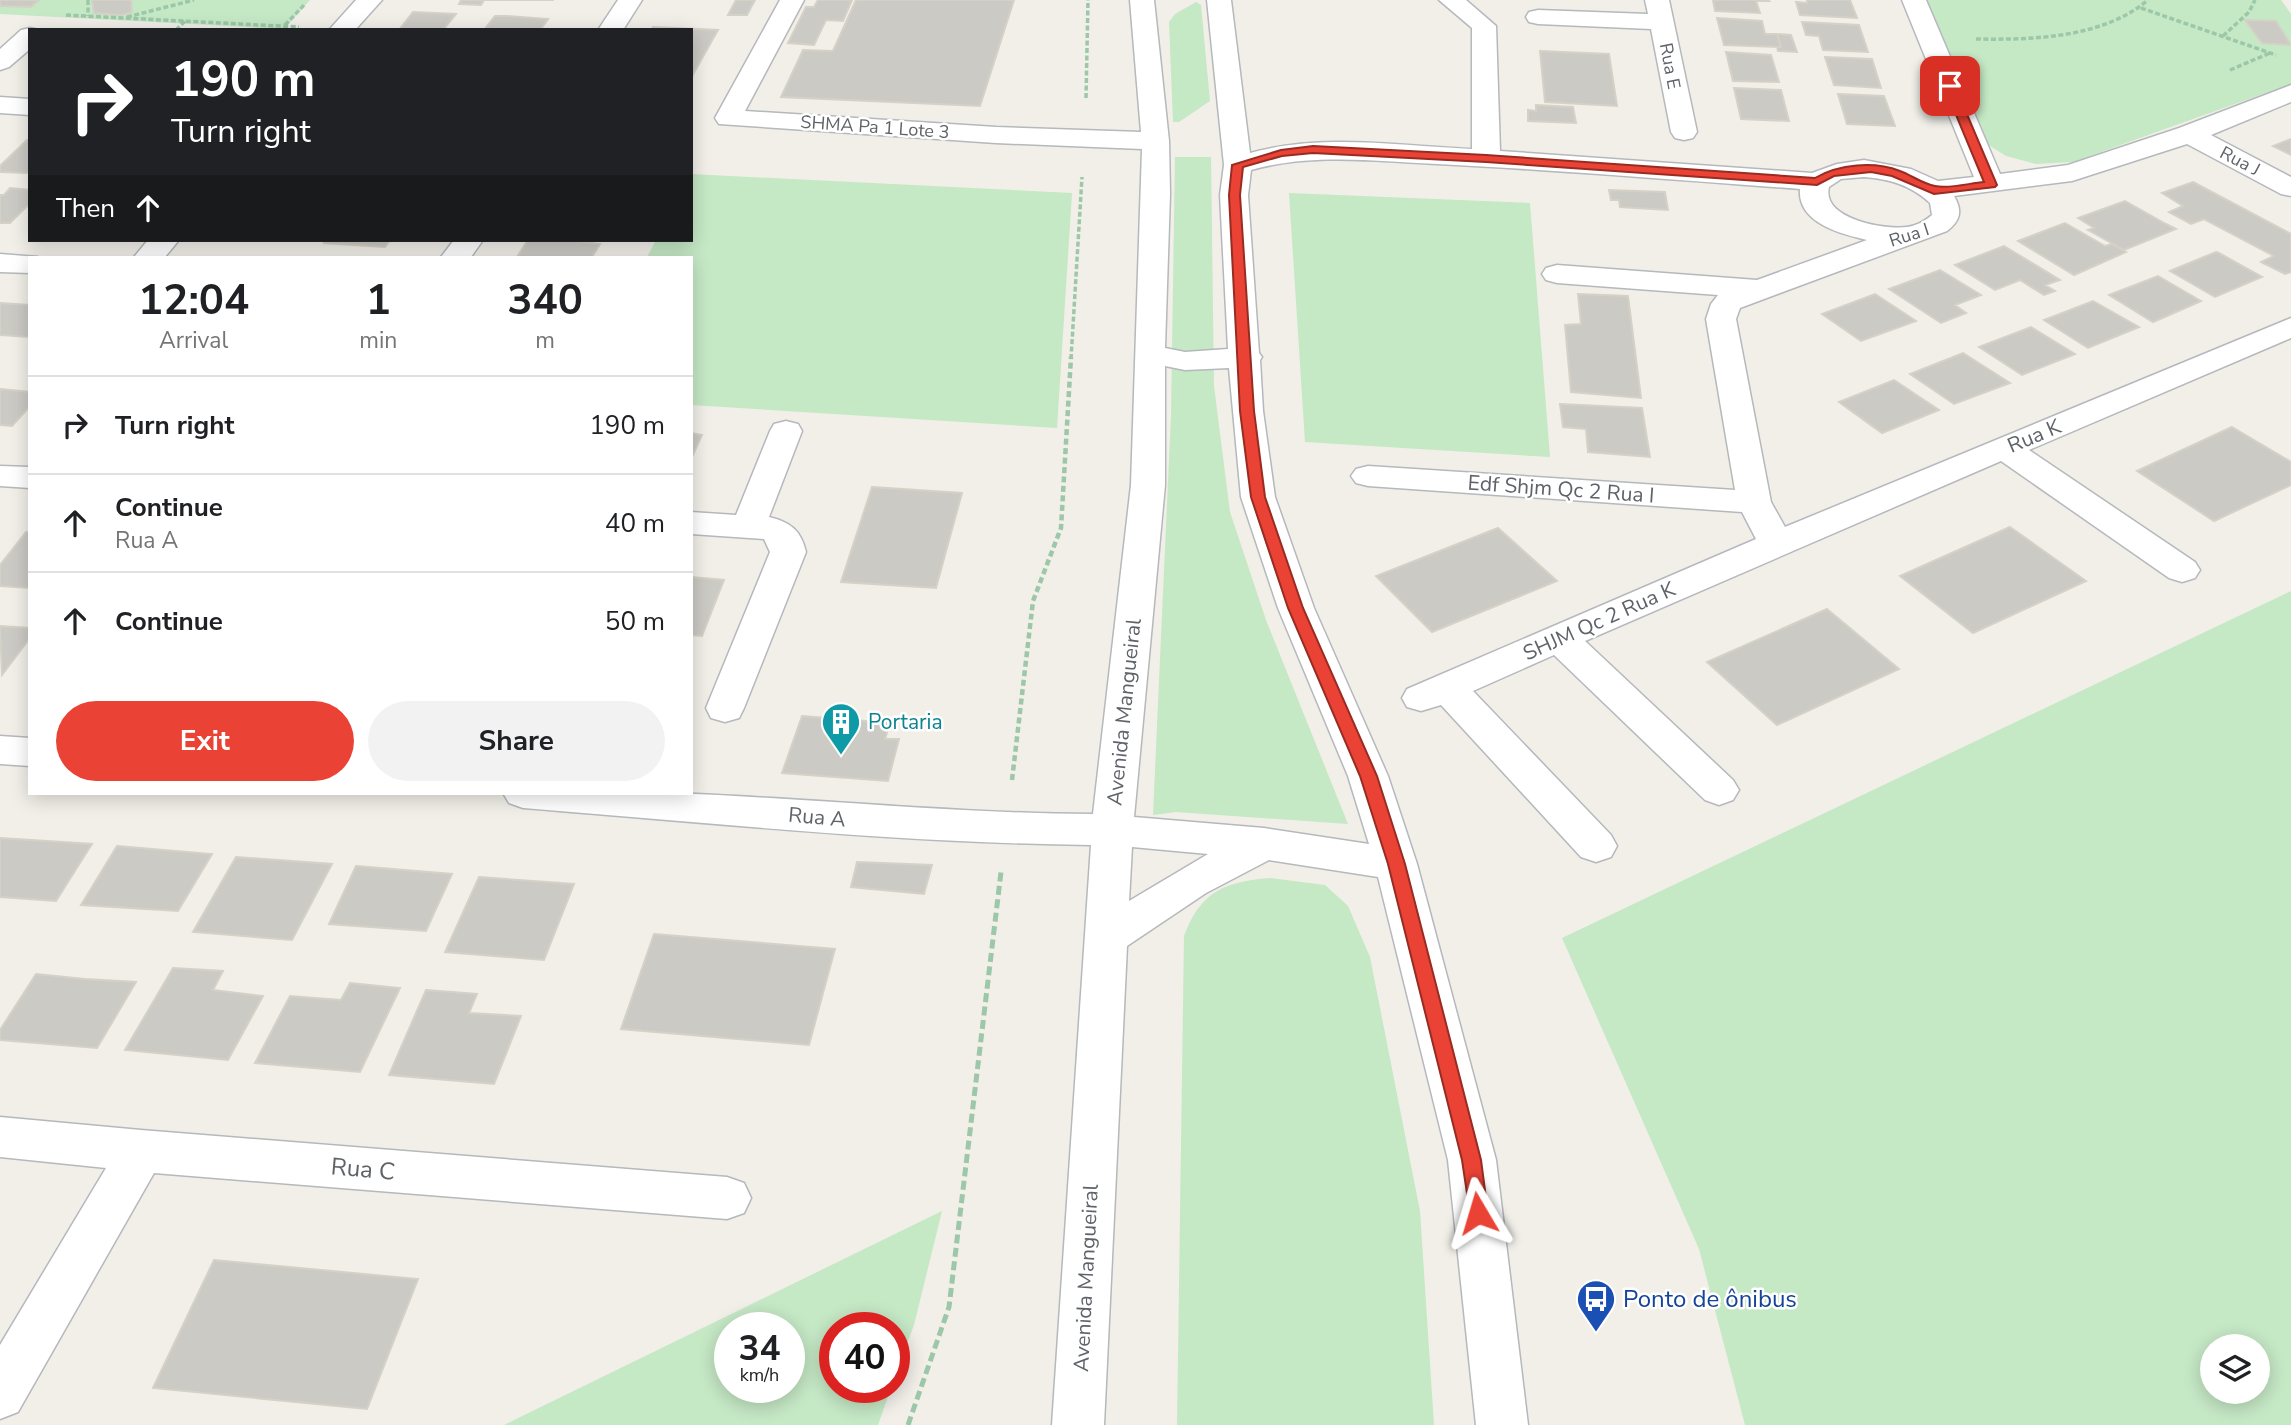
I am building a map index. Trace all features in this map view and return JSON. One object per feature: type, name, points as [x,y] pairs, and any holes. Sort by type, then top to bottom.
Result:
[{"type":"street","points":[[342,28],[370,0]]},
{"type":"street","points":[[611,28],[630,0]]},
{"type":"street","name":"SHMA Pa 1 Lote 3","points":[[792,0],[728,118],[1155,141]]},
{"type":"street","name":"Avenida Mangueiral","points":[[1078,1425],[1112,830],[1148,485],[1149,354],[1156,194],[1155,141],[1142,0]]},
{"type":"street","points":[[1219,0],[1238,165],[1234,195],[1246,357],[1247,411],[1258,497],[1296,608],[1368,776],[1396,864],[1472,1160],[1502,1425]]},
{"type":"street","points":[[1451,0],[1484,26],[1486,158]]},
{"type":"street","points":[[1914,0],[1991,185]]},
{"type":"street","points":[[1538,17],[1660,11]]},
{"type":"street","name":"Rua E","points":[[1660,11],[1684,132]]},
{"type":"street","points":[[0,62],[28,37]]},
{"type":"street","name":"Rua I","points":[[1934,190],[2073,173],[2189,134],[2291,93]]},
{"type":"street","points":[[0,105],[28,107]]},
{"type":"street","name":"Rua J","points":[[2189,134],[2291,188]]},
{"type":"street","points":[[1238,165],[1281,153],[1313,150],[1486,158],[1817,182],[1839,172],[1871,169],[1894,173],[1934,190]]},
{"type":"street","points":[[1817,182],[1813,192],[1815,203],[1828,216],[1851,228],[1878,235],[1906,236]]},
{"type":"street","name":"Rua I","points":[[1776,544],[1754,502],[1721,319],[1726,304],[1732,299],[1906,236],[1926,232],[1940,224],[1946,214],[1944,202],[1934,190]]},
{"type":"street","points":[[150,256],[162,242]]},
{"type":"street","points":[[0,262],[28,264]]},
{"type":"street","points":[[1557,274],[1759,289]]},
{"type":"street","name":"Rua K","points":[[1776,544],[2291,327]]},
{"type":"street","points":[[1149,354],[1185,361],[1246,357]]},
{"type":"street","points":[[759,527],[786,431]]},
{"type":"street","points":[[2004,448],[2182,570]]},
{"type":"street","points":[[0,476],[28,478]]},
{"type":"street","name":"Edf Shjm Qc 2 Rua I","points":[[1368,476],[1754,502]]},
{"type":"street","points":[[693,523],[777,530],[784,537],[788,552],[724,708]]},
{"type":"street","name":"SHJM Qc 2 Rua K","points":[[1596,846],[1434,692],[1776,544]]},
{"type":"street","points":[[1560,639],[1719,790]]},
{"type":"street","points":[[0,750],[28,752]]},
{"type":"street","name":"Rua A","points":[[548,795],[866,821],[1006,829],[1112,830],[1264,844],[1396,864]]},
{"type":"street","points":[[1105,938],[1191,882],[1264,844]]},
{"type":"street","name":"Rua C","points":[[0,1137],[141,1151],[727,1198]]},
{"type":"street","points":[[0,1394],[141,1151]]},
{"type":"path","points":[[88,0],[88,16]]},
{"type":"path","points":[[121,18],[194,0]]},
{"type":"path","points":[[284,26],[309,0]]},
{"type":"path","points":[[908,1425],[949,1307],[1033,601],[1061,528],[1084,139],[1088,0]]},
{"type":"path","points":[[1929,37],[2001,40],[2093,29],[2141,8],[2148,0]]},
{"type":"path","points":[[2223,36],[2249,12],[2255,0]]},
{"type":"path","points":[[2141,8],[2281,56]]},
{"type":"path","points":[[62,15],[322,28]]},
{"type":"path","points":[[178,28],[185,21]]},
{"type":"green space","points":[[0,0],[310,0],[285,28],[0,14]]},
{"type":"green space","points":[[1923,0],[2281,0],[2291,14],[2291,84],[2073,162],[2036,164],[2006,156],[1984,142]]},
{"type":"green space","points":[[1196,2],[1201,5],[1210,101],[1179,122],[1173,122],[1169,22],[1175,14]]},
{"type":"green space","points":[[1175,157],[1211,157],[1214,386],[1230,512],[1266,620],[1348,824],[1176,812],[1153,815],[1171,415]]},
{"type":"green space","points":[[693,174],[1072,193],[1057,428],[693,405],[693,256],[648,256],[655,242],[693,242]]},
{"type":"green space","points":[[1289,193],[1530,203],[1550,457],[1305,442]]},
{"type":"green space","points":[[2291,591],[2291,1425],[1745,1425],[1699,1249],[1562,938]]},
{"type":"green space","points":[[1270,878],[1325,885],[1348,906],[1370,957],[1420,1211],[1434,1425],[1177,1425],[1184,936],[1198,909],[1216,892],[1240,882]]},
{"type":"green space","points":[[942,1211],[910,1336],[910,1312],[819,1312],[819,1403],[886,1403],[878,1425],[504,1425],[714,1322],[714,1403],[805,1403],[805,1312],[735,1312]]},
{"type":"building","points":[[0,0],[39,0],[31,7],[0,6]]},
{"type":"building","points":[[92,0],[131,0],[132,12],[121,15],[94,13]]},
{"type":"building","points":[[461,0],[484,0],[481,5],[459,4]]},
{"type":"building","points":[[736,0],[755,0],[747,15],[728,15]]},
{"type":"building","points":[[818,0],[852,0],[843,21],[826,20],[814,45],[788,43],[806,7],[814,7]]},
{"type":"building","points":[[856,0],[1014,0],[980,106],[781,97],[803,50],[833,51]]},
{"type":"building","points":[[1713,0],[1769,1],[1756,1],[1760,13],[1715,11]]},
{"type":"building","points":[[1807,0],[1850,0],[1857,18],[1800,15],[1796,2],[1807,3]]},
{"type":"building","points":[[413,12],[456,14],[445,28],[401,28]]},
{"type":"building","points":[[495,16],[548,19],[541,28],[486,28]]},
{"type":"building","points":[[1717,18],[1762,21],[1765,34],[1777,34],[1781,47],[1724,45]]},
{"type":"building","points":[[2245,20],[2276,21],[2291,45],[2262,43]]},
{"type":"building","points":[[1802,22],[1859,25],[1868,52],[1823,50],[1819,36],[1806,35]]},
{"type":"building","points":[[693,29],[718,30],[693,74]]},
{"type":"building","points":[[1777,34],[1791,35],[1797,52],[1778,51],[1777,47],[1781,47]]},
{"type":"building","points":[[1540,51],[1609,54],[1617,106],[1545,102]]},
{"type":"building","points":[[1726,52],[1771,55],[1779,82],[1733,81]]},
{"type":"building","points":[[1825,57],[1872,59],[1881,88],[1834,85]]},
{"type":"building","points":[[1734,88],[1781,90],[1789,121],[1741,119]]},
{"type":"building","points":[[1838,94],[1884,96],[1895,126],[1847,124]]},
{"type":"building","points":[[1536,105],[1573,107],[1576,123],[1528,121],[1528,110],[1536,111]]},
{"type":"building","points":[[2291,139],[2291,155],[2273,146]]},
{"type":"building","points":[[28,140],[27,173],[0,172],[0,166]]},
{"type":"building","points":[[2193,182],[2291,234],[2291,272],[2285,274],[2261,262],[2274,256],[2204,219],[2191,224],[2169,212],[2183,206],[2162,193]]},
{"type":"building","points":[[10,188],[28,190],[28,205],[10,223],[0,223],[0,195],[4,195]]},
{"type":"building","points":[[1609,190],[1665,192],[1668,210],[1620,207],[1619,200],[1611,200]]},
{"type":"building","points":[[2125,201],[2176,229],[2124,250],[2088,230],[2094,228],[2078,218]]},
{"type":"building","points":[[2065,223],[2105,246],[2112,244],[2126,252],[2074,275],[2018,241]]},
{"type":"building","points":[[325,242],[389,242],[385,247]]},
{"type":"building","points":[[527,242],[600,244],[593,256],[518,256]]},
{"type":"building","points":[[2004,246],[2060,280],[2045,285],[2055,291],[2044,295],[2020,280],[1995,290],[1955,265]]},
{"type":"building","points":[[2216,252],[2262,277],[2215,297],[2170,271]]},
{"type":"building","points":[[1940,270],[1981,295],[1955,305],[1966,313],[1941,323],[1889,289]]},
{"type":"building","points":[[2158,276],[2201,301],[2153,322],[2109,295]]},
{"type":"building","points":[[1578,294],[1628,296],[1641,398],[1571,392],[1565,325],[1581,324]]},
{"type":"building","points":[[1875,294],[1916,321],[1861,341],[1822,314]]},
{"type":"building","points":[[2093,301],[2139,327],[2088,348],[2044,320]]},
{"type":"building","points":[[0,303],[28,305],[28,337],[0,335]]},
{"type":"building","points":[[2031,327],[2075,354],[2022,375],[1979,347]]},
{"type":"building","points":[[1963,353],[2010,383],[1954,404],[1910,374]]},
{"type":"building","points":[[1894,380],[1939,410],[1882,433],[1839,402]]},
{"type":"building","points":[[0,389],[28,392],[28,408],[12,426],[0,425]]},
{"type":"building","points":[[1560,404],[1642,408],[1650,457],[1588,452],[1586,429],[1563,427]]},
{"type":"building","points":[[2232,427],[2291,462],[2291,485],[2214,521],[2137,471]]},
{"type":"building","points":[[693,433],[702,435],[693,455]]},
{"type":"building","points":[[872,487],[962,493],[936,588],[841,582]]},
{"type":"building","points":[[2010,527],[2086,581],[1973,633],[1900,576]]},
{"type":"building","points":[[1498,528],[1557,581],[1432,632],[1376,576]]},
{"type":"building","points":[[28,532],[28,588],[0,586],[0,565]]},
{"type":"building","points":[[693,577],[724,580],[702,636],[693,635]]},
{"type":"building","points":[[1827,609],[1899,669],[1777,725],[1707,662]]},
{"type":"building","points":[[0,626],[28,628],[28,641],[2,675]]},
{"type":"building","name":"Portaria","points":[[802,716],[890,723],[885,739],[899,739],[888,781],[782,773]]},
{"type":"building","points":[[0,838],[92,844],[56,901],[0,897]]},
{"type":"building","points":[[117,846],[212,854],[178,911],[81,905]]},
{"type":"building","points":[[236,857],[332,864],[292,940],[193,932]]},
{"type":"building","points":[[857,862],[932,865],[924,894],[851,887]]},
{"type":"building","points":[[356,866],[452,874],[426,931],[329,924]]},
{"type":"building","points":[[479,877],[574,884],[544,960],[445,952]]},
{"type":"building","points":[[654,934],[835,949],[809,1045],[621,1029]]},
{"type":"building","points":[[173,968],[223,971],[213,990],[263,996],[228,1060],[125,1050]]},
{"type":"building","points":[[36,974],[136,982],[97,1048],[0,1040],[0,1030]]},
{"type":"building","points":[[350,983],[400,988],[360,1072],[255,1063],[290,996],[341,1000]]},
{"type":"building","points":[[426,990],[477,994],[469,1013],[521,1016],[494,1084],[389,1075]]},
{"type":"building","points":[[214,1260],[418,1279],[367,1409],[153,1388]]},
{"type":"place","name":"Portaria","points":[[841,756]]},
{"type":"place","name":"Ponto de ônibus","points":[[1596,1333]]},
{"type":"route","points":[[1478,1213],[1472,1160],[1396,864],[1368,776],[1296,608],[1258,497],[1247,411],[1246,357],[1234,195],[1238,165],[1266,156],[1313,150],[1486,158],[1817,182],[1830,174],[1871,169],[1916,180],[1934,190],[1991,185],[1950,86]]}]
